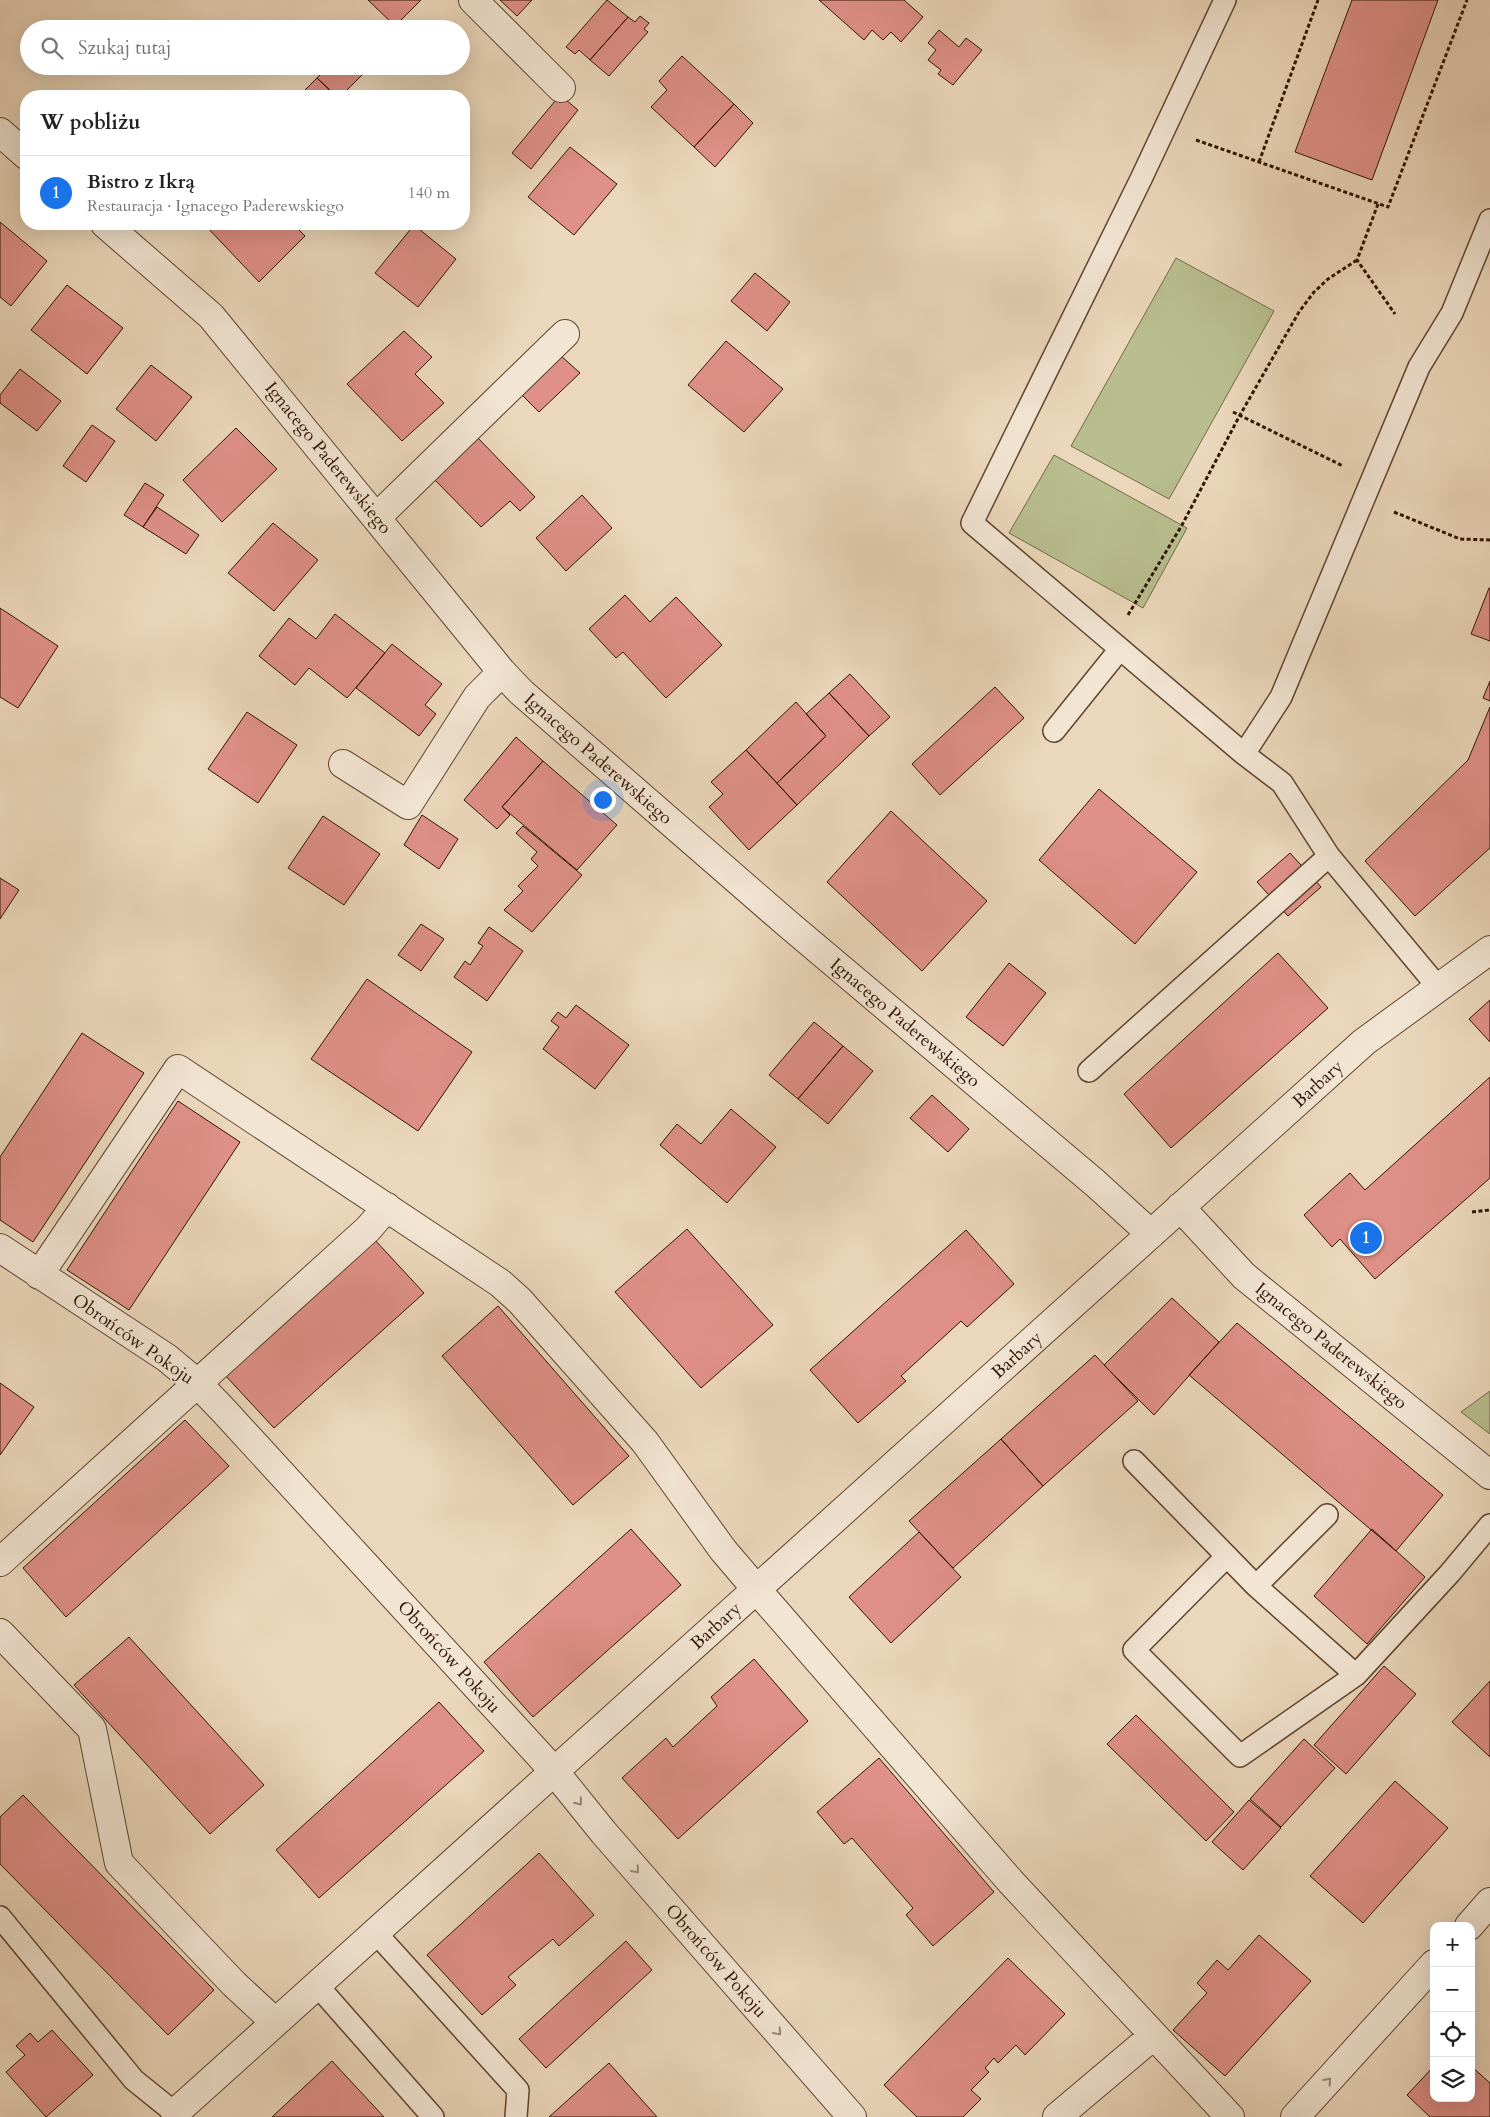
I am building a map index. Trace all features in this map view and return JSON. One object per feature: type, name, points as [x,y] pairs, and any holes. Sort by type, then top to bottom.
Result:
[{"type":"street","points":[[473,0],[562,88]]},
{"type":"street","points":[[0,132],[20,150]]},
{"type":"street","name":"Ignacego Paderewskiego","points":[[112,230],[211,316],[502,672],[521,692],[788,925],[1095,1183],[1151,1234]]},
{"type":"street","points":[[376,518],[564,334]]},
{"type":"street","points":[[343,764],[408,805],[477,697],[502,672]]},
{"type":"street","name":"Barbary","points":[[175,2113],[1364,1042],[1490,950]]},
{"type":"street","points":[[39,1275],[178,1069],[500,1283],[520,1301],[645,1442],[723,1550],[1011,1882],[1230,2117]]},
{"type":"street","name":"Ignacego Paderewskiego","points":[[1180,1207],[1244,1276],[1490,1475]]},
{"type":"street","points":[[0,1562],[368,1229],[387,1208]]},
{"type":"street","name":"Obrońców Pokoju","points":[[0,1248],[167,1358],[198,1384],[554,1771],[604,1833],[852,2117]]},
{"type":"street","points":[[0,1633],[92,1729],[118,1863],[234,1984],[274,2022]]},
{"type":"street","points":[[1472,1922],[1490,1902]]},
{"type":"street","points":[[1295,2117],[1431,1967]]},
{"type":"street","points":[[1057,2117],[1153,2036]]},
{"type":"lane","points":[[1225,0],[972,522],[1244,754],[1282,783],[1329,856],[1438,987]]},
{"type":"lane","points":[[1244,754],[1281,697],[1419,367],[1452,313],[1490,220]]},
{"type":"lane","points":[[1054,731],[1120,649]]},
{"type":"lane","points":[[1089,1071],[1329,856]]},
{"type":"lane","points":[[1134,1461],[1256,1586],[1356,1675]]},
{"type":"lane","points":[[1256,1586],[1327,1515]]},
{"type":"lane","points":[[1227,1556],[1134,1650],[1240,1756],[1356,1675],[1450,1573],[1490,1525]]},
{"type":"lane","points":[[0,1917],[134,2080],[175,2113]]},
{"type":"lane","points":[[375,1932],[518,2090],[516,2117]]},
{"type":"lane","points":[[316,1984],[433,2117]]},
{"type":"path","points":[[1258,162],[1318,0]]},
{"type":"path","points":[[1164,129],[1388,207],[1467,0]]},
{"type":"path","points":[[1135,603],[1182,525],[1240,415],[1299,312],[1314,292],[1328,279],[1357,260],[1378,204]]},
{"type":"path","points":[[1357,260],[1395,314]]},
{"type":"path","points":[[1233,412],[1368,490],[1460,539],[1490,540]]},
{"type":"path","points":[[1472,1212],[1490,1210]]},
{"type":"green space","points":[[1176,258],[1274,311],[1169,499],[1071,446]]},
{"type":"green space","points":[[1054,455],[1187,528],[1143,608],[1009,533]]},
{"type":"green space","points":[[1490,1391],[1490,1434],[1461,1412]]},
{"type":"building","points":[[368,0],[421,0],[401,20],[389,20]]},
{"type":"building","points":[[500,0],[532,0],[517,16]]},
{"type":"building","points":[[607,0],[628,17],[590,60],[579,50],[575,54],[566,47]]},
{"type":"building","points":[[819,0],[904,0],[923,17],[901,42],[891,32],[883,40],[872,30],[864,40]]},
{"type":"building","points":[[1352,0],[1438,0],[1372,180],[1295,152]]},
{"type":"building","points":[[640,16],[649,23],[644,29],[648,32],[609,76],[590,60],[628,17],[635,22]]},
{"type":"building","points":[[939,30],[959,47],[966,38],[982,50],[953,85],[938,74],[941,70],[928,60],[936,50],[928,43]]},
{"type":"building","points":[[682,56],[734,104],[694,147],[651,107],[667,90],[659,81]]},
{"type":"building","points":[[320,75],[362,75],[347,90],[330,90],[317,78]]},
{"type":"building","points":[[317,78],[330,90],[305,90]]},
{"type":"building","points":[[560,95],[578,110],[531,169],[512,153]]},
{"type":"building","points":[[734,104],[753,123],[715,167],[694,147]]},
{"type":"building","points":[[570,147],[617,184],[574,235],[528,197]]},
{"type":"building","points":[[0,222],[47,261],[11,306],[0,297]]},
{"type":"building","points":[[210,230],[299,230],[305,236],[259,282]]},
{"type":"building","points":[[410,230],[420,230],[456,259],[418,307],[375,273]]},
{"type":"building","points":[[755,273],[790,302],[767,331],[731,301]]},
{"type":"building","points":[[67,285],[123,328],[87,374],[31,330]]},
{"type":"building","points":[[404,331],[432,357],[415,374],[444,403],[402,441],[347,384]]},
{"type":"building","points":[[726,341],[783,389],[744,432],[688,385]]},
{"type":"building","points":[[560,355],[580,373],[539,412],[519,392]]},
{"type":"building","points":[[151,365],[192,397],[156,441],[116,409]]},
{"type":"building","points":[[20,369],[61,401],[37,431],[0,403],[0,395]]},
{"type":"building","points":[[92,425],[115,441],[86,482],[63,466]]},
{"type":"building","points":[[236,428],[277,469],[222,522],[183,480]]},
{"type":"building","points":[[478,438],[535,497],[520,511],[510,501],[481,527],[434,479]]},
{"type":"building","points":[[145,483],[164,495],[143,527],[124,515]]},
{"type":"building","points":[[582,495],[612,528],[566,571],[536,538]]},
{"type":"building","points":[[157,507],[199,535],[186,554],[143,527]]},
{"type":"building","points":[[273,523],[318,560],[274,611],[228,573]]},
{"type":"building","points":[[1490,588],[1490,641],[1471,634]]},
{"type":"building","points":[[625,595],[650,622],[676,597],[722,645],[666,698],[623,652],[616,658],[589,629]]},
{"type":"building","points":[[0,608],[58,646],[18,708],[0,697]]},
{"type":"building","points":[[335,614],[385,653],[347,698],[309,668],[295,685],[259,656],[289,618],[316,639]]},
{"type":"building","points":[[392,644],[442,684],[425,705],[436,714],[419,736],[356,688]]},
{"type":"building","points":[[850,674],[890,717],[869,736],[829,693]]},
{"type":"building","points":[[1490,681],[1490,701],[1483,698]]},
{"type":"building","points":[[995,687],[1024,718],[940,795],[912,764]]},
{"type":"building","points":[[829,693],[869,736],[797,805],[777,783],[826,736],[806,714]]},
{"type":"building","points":[[796,702],[826,736],[777,783],[746,750]]},
{"type":"building","points":[[1490,707],[1490,848],[1415,916],[1365,861],[1468,760]]},
{"type":"building","points":[[247,712],[297,745],[258,803],[208,769]]},
{"type":"building","points":[[516,737],[543,761],[502,807],[510,815],[497,829],[464,800]]},
{"type":"building","points":[[746,750],[797,805],[749,850],[709,807],[723,794],[711,782]]},
{"type":"building","points":[[543,761],[617,825],[577,870],[502,807]]},
{"type":"building","points":[[1099,789],[1197,872],[1135,944],[1039,860]]},
{"type":"building","points":[[891,811],[987,901],[922,971],[827,882]]},
{"type":"building","points":[[422,815],[458,839],[439,869],[404,845]]},
{"type":"building","points":[[323,816],[380,854],[344,905],[288,868]]},
{"type":"building","points":[[523,826],[582,875],[532,932],[504,910],[523,891],[518,886],[538,866],[531,859],[537,852],[516,833]]},
{"type":"building","points":[[1290,853],[1321,887],[1288,916],[1257,882]]},
{"type":"building","points":[[0,878],[19,890],[0,919]]},
{"type":"building","points":[[421,924],[444,939],[421,971],[398,955]]},
{"type":"building","points":[[489,927],[523,951],[487,1001],[454,977],[465,961],[470,965],[483,946],[478,943]]},
{"type":"building","points":[[1278,953],[1328,1008],[1171,1148],[1124,1094]]},
{"type":"building","points":[[1009,963],[1046,993],[1003,1046],[966,1017]]},
{"type":"building","points":[[367,979],[472,1052],[418,1131],[311,1059]]},
{"type":"building","points":[[1490,1000],[1490,1042],[1469,1019]]},
{"type":"building","points":[[576,1005],[629,1045],[595,1089],[543,1049],[559,1027],[551,1021],[558,1012],[566,1018]]},
{"type":"building","points":[[814,1022],[843,1046],[798,1099],[769,1075]]},
{"type":"building","points":[[82,1033],[144,1073],[33,1242],[0,1220],[0,1157]]},
{"type":"building","points":[[843,1046],[873,1071],[828,1124],[798,1099]]},
{"type":"building","points":[[1490,1077],[1490,1178],[1375,1279],[1340,1239],[1332,1247],[1304,1215],[1350,1173],[1365,1190]]},
{"type":"building","points":[[932,1095],[969,1129],[948,1152],[910,1118]]},
{"type":"building","points":[[178,1101],[240,1142],[129,1310],[67,1270]]},
{"type":"building","points":[[731,1109],[776,1147],[727,1203],[660,1145],[677,1124],[701,1144]]},
{"type":"building","points":[[687,1229],[773,1325],[701,1388],[615,1292]]},
{"type":"building","points":[[966,1230],[1014,1284],[967,1327],[961,1321],[901,1376],[906,1381],[858,1423],[810,1370]]},
{"type":"building","points":[[374,1239],[424,1293],[274,1428],[224,1374]]},
{"type":"building","points":[[1172,1298],[1219,1342],[1154,1415],[1104,1365]]},
{"type":"building","points":[[498,1306],[629,1456],[573,1505],[442,1356]]},
{"type":"building","points":[[1237,1323],[1443,1495],[1396,1551],[1189,1375]]},
{"type":"building","points":[[1095,1355],[1138,1401],[1043,1486],[1001,1439]]},
{"type":"building","points":[[0,1383],[34,1407],[0,1455]]},
{"type":"building","points":[[185,1420],[229,1466],[66,1617],[23,1568]]},
{"type":"building","points":[[1001,1439],[1043,1486],[953,1568],[909,1521]]},
{"type":"building","points":[[631,1529],[681,1585],[533,1717],[484,1662]]},
{"type":"building","points":[[1372,1529],[1425,1577],[1367,1644],[1314,1596]]},
{"type":"building","points":[[919,1532],[961,1577],[891,1643],[849,1597]]},
{"type":"building","points":[[129,1637],[264,1785],[210,1834],[74,1685]]},
{"type":"building","points":[[754,1659],[808,1721],[678,1839],[622,1778],[666,1738],[673,1747],[717,1706],[711,1697]]},
{"type":"building","points":[[1384,1666],[1416,1694],[1346,1774],[1314,1745]]},
{"type":"building","points":[[1490,1681],[1490,1757],[1452,1722]]},
{"type":"building","points":[[439,1702],[484,1751],[319,1898],[276,1850]]},
{"type":"building","points":[[1136,1715],[1234,1812],[1206,1841],[1107,1744]]},
{"type":"building","points":[[1304,1739],[1335,1768],[1281,1827],[1250,1799]]},
{"type":"building","points":[[879,1758],[994,1892],[933,1946],[906,1915],[913,1908],[852,1838],[844,1844],[817,1812]]},
{"type":"building","points":[[1395,1781],[1448,1828],[1363,1923],[1310,1876]]},
{"type":"building","points":[[23,1795],[214,1990],[168,2035],[0,1864],[0,1817]]},
{"type":"building","points":[[1249,1800],[1281,1828],[1243,1870],[1212,1842]]},
{"type":"building","points":[[539,1853],[594,1915],[559,1946],[553,1939],[508,1977],[516,1985],[482,2015],[427,1955]]},
{"type":"building","points":[[1259,1935],[1311,1981],[1225,2076],[1173,2030],[1207,1993],[1197,1983],[1217,1960],[1228,1970]]},
{"type":"building","points":[[626,1941],[652,1970],[546,2068],[519,2039]]},
{"type":"building","points":[[1008,1958],[1065,2014],[1025,2055],[1016,2045],[998,2063],[994,2058],[985,2068],[989,2072],[971,2090],[981,2099],[963,2117],[917,2117],[884,2085]]},
{"type":"building","points":[[52,2030],[93,2075],[46,2117],[6,2072],[25,2055],[16,2046],[30,2033],[38,2042]]},
{"type":"building","points":[[332,2061],[384,2117],[272,2117]]},
{"type":"building","points":[[609,2063],[657,2117],[549,2117]]},
{"type":"building","points":[[1430,2070],[1430,2102],[1475,2102],[1475,2070],[1490,2083],[1490,2117],[1430,2117],[1407,2095]]},
{"type":"place","name":"Bistro z Ikrą","points":[[1366,1238]]}]
